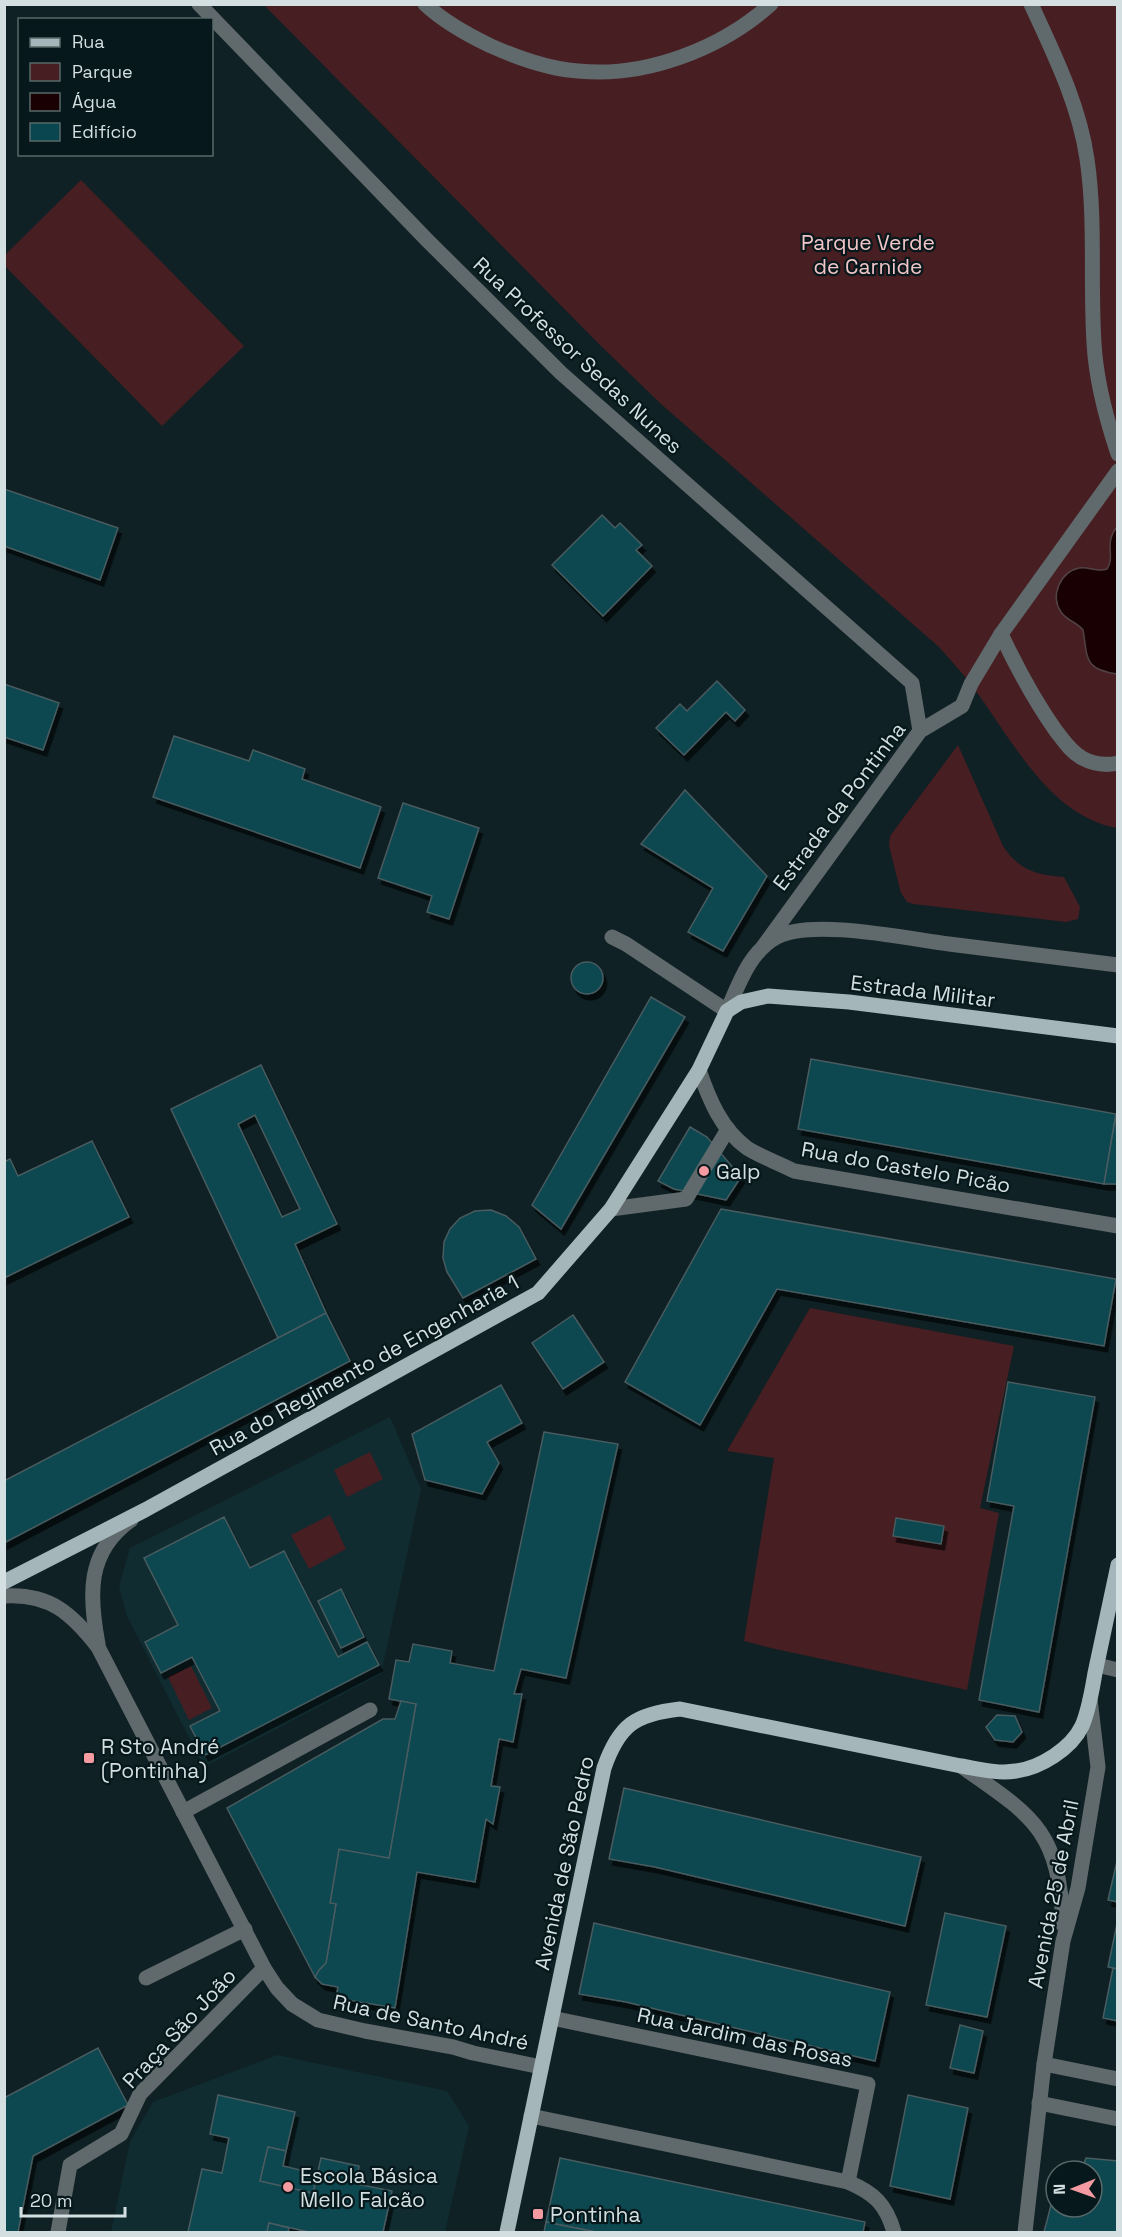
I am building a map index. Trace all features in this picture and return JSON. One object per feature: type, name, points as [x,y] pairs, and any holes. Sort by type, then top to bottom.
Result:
[{"type":"main road","name":"Estrada Militar","points":[[727,1011],[741,1002],[768,996],[849,1002],[1118,1036]]},
{"type":"main road","name":"Rua do Regimento de Engenharia 1","points":[[4,1582],[145,1510],[538,1293],[611,1209],[699,1070],[727,1011]]},
{"type":"main road","name":"Avenida 25 de Abril","points":[[1090,1697],[1118,1565]]},
{"type":"main road","name":"Avenida de São Pedro","points":[[507,2232],[604,1768],[620,1734],[636,1720],[658,1712],[680,1709],[961,1766],[1002,1772],[1018,1771],[1044,1762],[1072,1740],[1082,1727],[1090,1697]]},
{"type":"street","name":"Rua Professor Sedas Nunes","points":[[199,4],[213,18]]},
{"type":"street","points":[[425,4],[446,21],[469,35],[510,55],[561,69],[600,72],[644,67],[704,47],[736,31],[771,4]]},
{"type":"street","points":[[1031,4],[1068,89],[1087,158],[1092,201],[1095,360],[1102,400],[1118,454]]},
{"type":"street","name":"Rua Professor Sedas Nunes","points":[[213,18],[427,240],[561,373],[912,683],[920,731]]},
{"type":"street","points":[[1118,471],[1001,634],[1030,692],[1068,747],[1094,763],[1107,765],[1118,763]]},
{"type":"street","name":"Estrada da Pontinha","points":[[727,1011],[748,965],[920,731],[962,706],[976,676],[1001,634]]},
{"type":"street","points":[[763,947],[778,936],[793,931],[816,930],[872,934],[1118,965]]},
{"type":"street","points":[[612,937],[727,1011]]},
{"type":"street","name":"Rua do Castelo Picão","points":[[699,1070],[710,1100],[728,1130],[748,1148],[794,1171],[1118,1226]]},
{"type":"street","points":[[611,1209],[686,1199],[728,1130]]},
{"type":"street","name":"Rua de Santo André","points":[[98,1647],[92,1598],[96,1566],[107,1544],[117,1531],[145,1510]]},
{"type":"street","name":"Rua de Santo André","points":[[4,1596],[25,1596],[50,1603],[63,1610],[79,1622],[98,1647],[264,1968],[291,2004],[318,2020],[541,2067]]},
{"type":"street","points":[[1097,1665],[1118,1670]]},
{"type":"street","name":"Avenida 25 de Abril","points":[[1025,2232],[1044,2064],[1063,1941],[1078,1888],[1098,1767],[1090,1697]]},
{"type":"street","points":[[183,1812],[370,1710]]},
{"type":"street","points":[[961,1766],[1018,1806],[1037,1825],[1050,1848],[1057,1868],[1061,1892],[1063,1941]]},
{"type":"street","points":[[147,1978],[245,1929]]},
{"type":"street","name":"Praça São João","points":[[58,2232],[70,2165],[121,2134],[140,2094],[264,1968]]},
{"type":"street","name":"Rua Jardim das Rosas","points":[[552,2018],[868,2084],[848,2182]]},
{"type":"street","points":[[1044,2064],[1118,2079]]},
{"type":"street","points":[[1039,2103],[1118,2119]]},
{"type":"street","points":[[531,2116],[848,2182],[866,2190],[880,2201],[894,2232]]},
{"type":"shaded area","points":[[390,1417],[421,1489],[381,1674],[204,1767],[127,1616],[119,1587],[130,1548]]},
{"type":"shaded area","name":"Escola Básica Mello Falcão","points":[[277,2055],[447,2091],[469,2126],[445,2232],[111,2232],[130,2142],[153,2102]]},
{"type":"green space","name":"Parque Verde de Carnide","points":[[264,5],[1117,5],[1117,828],[1092,820],[1070,808],[1051,791],[1033,772],[987,706],[939,647],[661,404]]},
{"type":"green space","points":[[81,180],[244,346],[162,426],[5,266],[5,255]]},
{"type":"green space","points":[[958,745],[1003,846],[1015,861],[1029,870],[1064,877],[1080,907],[1078,919],[1066,922],[907,902],[901,893],[889,846],[890,836]]},
{"type":"green space","points":[[810,1308],[1014,1346],[980,1508],[999,1513],[967,1690],[744,1641],[774,1458],[727,1451]]},
{"type":"green space","points":[[370,1452],[383,1479],[347,1497],[334,1470]]},
{"type":"green space","points":[[330,1515],[346,1549],[309,1569],[291,1535]]},
{"type":"green space","points":[[191,1666],[212,1708],[189,1720],[168,1677]]},
{"type":"water","points":[[1117,527],[1117,674],[1098,669],[1089,661],[1083,630],[1063,615],[1056,599],[1062,579],[1072,570],[1107,569],[1111,539]]},
{"type":"building","points":[[4,489],[118,528],[100,580],[4,546]]},
{"type":"building","points":[[602,515],[615,528],[620,523],[642,545],[636,550],[652,566],[603,616],[552,565]]},
{"type":"building","points":[[717,681],[745,710],[735,721],[726,712],[684,755],[656,728],[680,704],[687,711]]},
{"type":"building","points":[[4,684],[59,703],[43,750],[4,737]]},
{"type":"building","points":[[174,736],[249,761],[253,750],[305,769],[302,779],[381,807],[360,868],[153,797]]},
{"type":"building","points":[[685,790],[767,876],[723,951],[688,932],[713,888],[641,844]]},
{"type":"building","points":[[403,803],[479,828],[449,919],[427,912],[432,896],[378,878]]},
{"type":"building","points":[[587,962],[598,967],[603,978],[598,989],[587,994],[576,989],[571,978],[576,967]]},
{"type":"building","points":[[651,997],[685,1017],[561,1229],[532,1205]]},
{"type":"building","points":[[811,1059],[1116,1114],[1104,1184],[798,1129]]},
{"type":"building","points":[[261,1065],[337,1224],[295,1244],[326,1313],[278,1338],[171,1109]],"holes":[[[255,1115],[300,1209],[282,1217],[238,1124]]]},
{"type":"building","points":[[1116,1114],[1118,1184],[1104,1184]]},
{"type":"building","points":[[690,1127],[707,1137],[741,1177],[726,1200],[674,1189],[658,1181]]},
{"type":"building","points":[[92,1141],[129,1217],[4,1278],[4,1162],[10,1159],[18,1176]]},
{"type":"building","points":[[721,1209],[1116,1279],[1104,1346],[777,1289],[700,1425],[625,1382]]},
{"type":"building","points":[[491,1210],[506,1216],[519,1227],[536,1259],[463,1298],[447,1272],[443,1258],[444,1242],[450,1229],[460,1218],[475,1211]]},
{"type":"building","points":[[326,1313],[350,1361],[4,1543],[4,1481]]},
{"type":"building","points":[[573,1315],[604,1362],[563,1389],[532,1343]]},
{"type":"building","points":[[1008,1382],[1095,1397],[1039,1712],[979,1700],[1014,1506],[987,1501]]},
{"type":"building","points":[[501,1385],[522,1423],[487,1442],[499,1463],[482,1494],[425,1480],[412,1434]]},
{"type":"building","points":[[544,1432],[618,1444],[566,1678],[521,1669],[514,1694],[522,1694],[513,1742],[499,1739],[491,1786],[500,1787],[493,1824],[486,1819],[475,1882],[417,1872],[395,2008],[336,1998],[338,1987],[322,1984],[315,1977],[326,1963],[336,1904],[330,1903],[339,1849],[389,1858],[416,1704],[389,1699],[396,1660],[409,1662],[413,1644],[452,1651],[450,1663],[494,1671]]},
{"type":"building","points":[[224,1517],[250,1568],[284,1551],[338,1657],[367,1642],[379,1665],[205,1755],[190,1726],[220,1711],[192,1657],[161,1673],[145,1642],[178,1625],[144,1558]]},
{"type":"building","points":[[896,1518],[944,1526],[941,1544],[893,1536]]},
{"type":"building","points":[[341,1589],[364,1637],[341,1648],[318,1601]]},
{"type":"building","points":[[401,1701],[416,1704],[389,1858],[339,1849],[330,1903],[336,1904],[326,1963],[315,1977],[227,1808],[383,1719],[395,1719]]},
{"type":"building","points":[[997,1715],[1015,1716],[1022,1732],[1013,1742],[995,1740],[986,1727]]},
{"type":"building","points":[[624,1788],[921,1857],[905,1926],[655,1867],[609,1859]]},
{"type":"building","points":[[1118,1857],[1118,1902],[1108,1900]]},
{"type":"building","points":[[945,1913],[1006,1926],[987,2017],[926,2005]]},
{"type":"building","points":[[1118,1919],[1118,1969],[1108,1967]]},
{"type":"building","points":[[594,1923],[890,1992],[875,2061],[626,2002],[579,1994]]},
{"type":"building","points":[[1113,1968],[1118,1969],[1118,2021],[1103,2018]]},
{"type":"building","points":[[960,2025],[983,2031],[974,2073],[950,2068]]},
{"type":"building","points":[[98,2048],[128,2105],[33,2156],[18,2232],[4,2232],[4,2098]]},
{"type":"building","points":[[218,2095],[295,2112],[286,2151],[268,2147],[260,2181],[313,2193],[321,2158],[359,2166],[356,2184],[392,2191],[383,2232],[309,2232],[269,2223],[267,2232],[188,2232],[202,2169],[222,2173],[229,2138],[210,2134]]},
{"type":"building","points":[[908,2095],[968,2108],[950,2199],[890,2186]]},
{"type":"building","points":[[268,2147],[286,2151],[283,2166],[317,2174],[313,2193],[260,2181]]},
{"type":"building","points":[[560,2158],[865,2222],[863,2232],[597,2232],[546,2222]]},
{"type":"building","points":[[1104,2160],[1118,2161],[1118,2232],[1044,2232],[1047,2219],[1104,2219]]},
{"type":"building","points":[[546,2222],[585,2230],[585,2232],[544,2232]]},
{"type":"building","points":[[269,2223],[289,2228],[288,2232],[267,2232]]},
{"type":"place","name":"Galp","points":[[704,1171]]},
{"type":"place","name":"R Sto André (Pontinha)","points":[[89,1758]]},
{"type":"place","name":"Escola Básica Mello Falcão","points":[[288,2187]]},
{"type":"place","name":"Pontinha","points":[[538,2214]]}]
